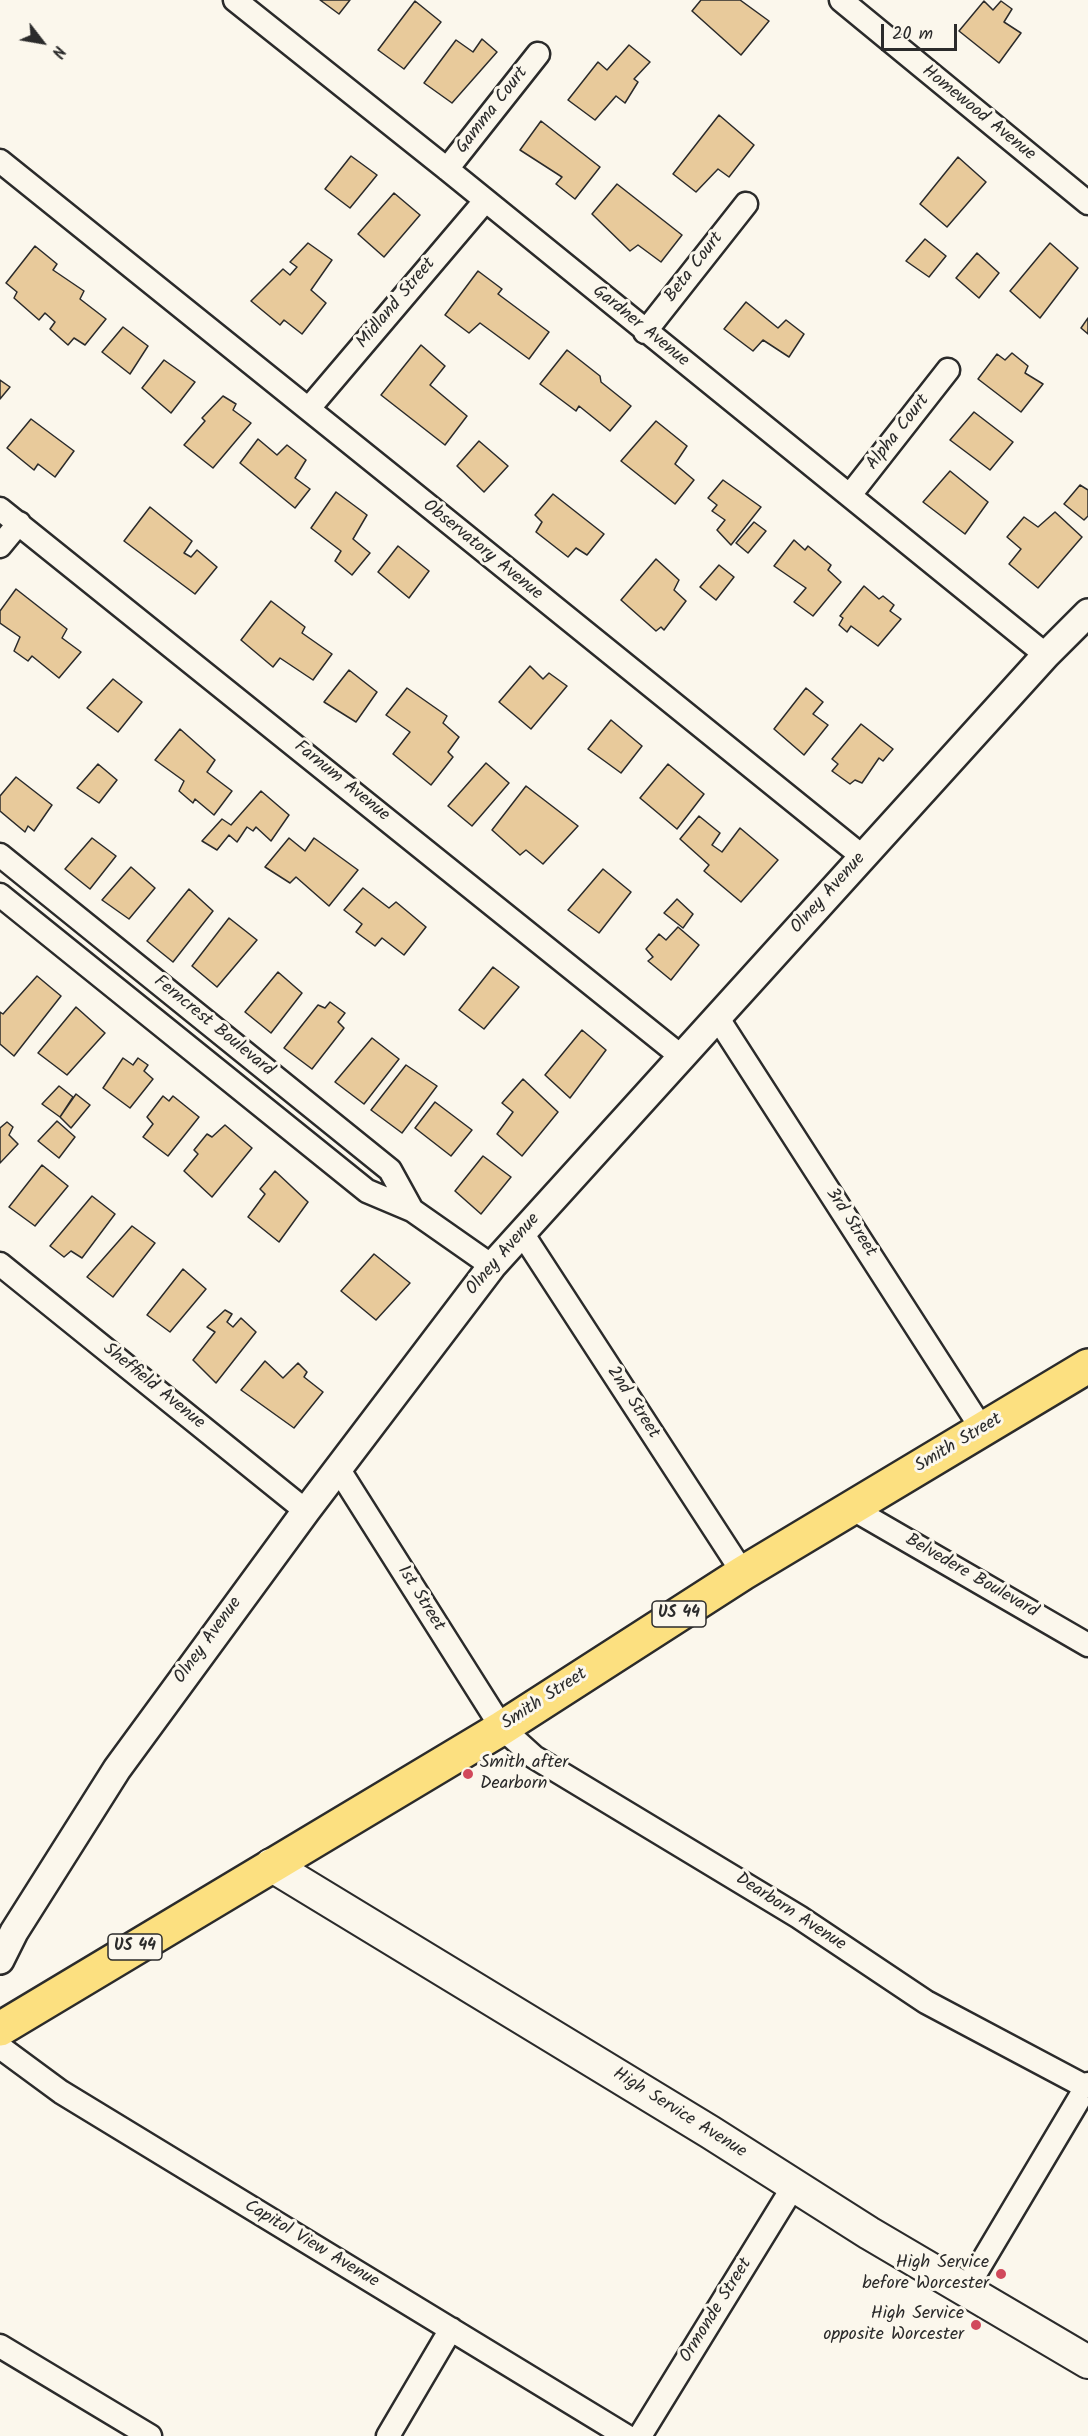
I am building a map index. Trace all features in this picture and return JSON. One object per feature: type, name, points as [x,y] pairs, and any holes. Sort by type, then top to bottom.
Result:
[{"type":"main road","name":"Smith Street","points":[[0,2029],[502,1728],[743,1573],[1088,1366]]},
{"type":"main road","name":"High Service Avenue","points":[[271,1865],[710,2132],[793,2187],[1088,2362]]},
{"type":"street","name":"Gardner Avenue","points":[[235,0],[1046,655]]},
{"type":"street","name":"Homewood Avenue","points":[[841,0],[1088,203]]},
{"type":"street","name":"Gamma Court","points":[[447,169],[538,54]]},
{"type":"street","name":"Observatory Avenue","points":[[0,161],[309,407],[436,514],[863,857]]},
{"type":"street","name":"Midland Street","points":[[309,407],[484,201]]},
{"type":"street","name":"Beta Court","points":[[645,332],[746,204]]},
{"type":"street","name":"Alpha Court","points":[[850,495],[948,370]]},
{"type":"street","name":"Farnum Avenue","points":[[0,508],[682,1057]]},
{"type":"street","points":[[0,546],[19,523]]},
{"type":"street","name":"Olney Avenue","points":[[0,1960],[14,1932],[117,1769],[306,1511],[492,1266],[1046,655],[1088,613]]},
{"type":"street","name":"Ferncrest Boulevard","points":[[0,855],[390,1170],[412,1210]]},
{"type":"street","name":"Ferncrest Boulevard","points":[[0,895],[367,1191],[412,1210],[492,1266]]},
{"type":"street","name":"3rd Street","points":[[717,1017],[982,1429]]},
{"type":"street","name":"2nd Street","points":[[522,1233],[743,1573]]},
{"type":"street","name":"Sheffield Avenue","points":[[0,1264],[306,1511]]},
{"type":"street","name":"1st Street","points":[[339,1470],[502,1728]]},
{"type":"street","name":"Belvedere Boulevard","points":[[853,1509],[1088,1645]]},
{"type":"street","name":"Dearborn Avenue","points":[[502,1728],[555,1772],[718,1866],[926,2002],[1087,2086]]},
{"type":"street","name":"Capitol View Avenue","points":[[0,2047],[61,2092],[626,2436]]},
{"type":"street","points":[[966,2289],[1087,2086]]},
{"type":"street","name":"Ormonde Street","points":[[640,2436],[793,2187]]},
{"type":"street","points":[[388,2436],[451,2329]]},
{"type":"street","points":[[0,2346],[150,2436]]},
{"type":"building","points":[[320,0],[350,0],[339,14]]},
{"type":"building","points":[[701,0],[740,0],[769,21],[741,55],[692,11]]},
{"type":"building","points":[[415,1],[441,22],[404,69],[378,50]]},
{"type":"building","points":[[984,1],[993,10],[1001,1],[1012,9],[1004,22],[1021,33],[999,63],[959,31]]},
{"type":"building","points":[[482,39],[497,52],[452,103],[424,83],[456,40],[473,52]]},
{"type":"building","points":[[629,45],[650,62],[634,79],[638,82],[625,103],[616,96],[595,120],[568,100],[598,62],[607,70]]},
{"type":"building","points":[[719,115],[754,145],[729,177],[718,169],[696,192],[673,174]]},
{"type":"building","points":[[541,121],[600,167],[575,199],[556,184],[562,177],[520,150]]},
{"type":"building","points":[[351,156],[377,175],[350,208],[325,189]]},
{"type":"building","points":[[958,157],[986,182],[947,227],[920,204]]},
{"type":"building","points":[[617,184],[682,235],[661,262],[638,245],[630,251],[592,214]]},
{"type":"building","points":[[394,193],[420,215],[384,257],[358,234]]},
{"type":"building","points":[[925,239],[946,256],[929,277],[906,261]]},
{"type":"building","points":[[308,243],[332,260],[311,290],[326,303],[302,334],[284,320],[280,325],[251,301],[283,269],[290,275],[297,267],[290,262]]},
{"type":"building","points":[[1050,243],[1078,268],[1040,318],[1010,291]]},
{"type":"building","points":[[35,246],[57,264],[53,270],[84,291],[80,299],[106,319],[85,345],[74,338],[68,345],[50,329],[55,322],[45,313],[39,320],[14,298],[17,292],[6,283]]},
{"type":"building","points":[[977,253],[999,273],[979,298],[956,278]]},
{"type":"building","points":[[478,271],[502,289],[498,294],[549,332],[529,359],[480,323],[469,333],[445,315]]},
{"type":"building","points":[[746,302],[778,328],[786,320],[804,334],[789,357],[763,340],[753,351],[724,329]]},
{"type":"building","points":[[1088,318],[1088,334],[1081,328]]},
{"type":"building","points":[[123,327],[148,346],[130,374],[102,352]]},
{"type":"building","points":[[421,345],[445,366],[430,385],[467,416],[445,445],[381,395]]},
{"type":"building","points":[[567,350],[600,376],[601,382],[631,406],[610,431],[579,406],[576,411],[540,384]]},
{"type":"building","points":[[1012,353],[1028,366],[1025,373],[1043,384],[1021,412],[978,379],[997,354],[1005,360]]},
{"type":"building","points":[[164,360],[195,382],[171,413],[142,388]]},
{"type":"building","points":[[0,380],[10,387],[0,399]]},
{"type":"building","points":[[223,396],[236,404],[233,410],[251,423],[213,468],[184,445],[205,421],[202,418]]},
{"type":"building","points":[[974,412],[1013,442],[990,470],[950,440]]},
{"type":"building","points":[[31,419],[74,451],[55,477],[38,464],[34,470],[7,448]]},
{"type":"building","points":[[656,421],[687,446],[675,464],[694,480],[675,504],[621,461]]},
{"type":"building","points":[[258,439],[277,455],[287,445],[306,460],[295,478],[310,489],[295,508],[240,463]]},
{"type":"building","points":[[479,441],[508,466],[484,492],[457,466]]},
{"type":"building","points":[[950,471],[988,502],[965,534],[923,502]]},
{"type":"building","points":[[723,480],[761,507],[731,545],[717,530],[725,520],[712,511],[717,505],[708,498]]},
{"type":"building","points":[[1080,485],[1088,490],[1088,516],[1084,520],[1064,504]]},
{"type":"building","points":[[336,492],[367,515],[353,539],[370,553],[352,575],[335,561],[341,551],[311,528]]},
{"type":"building","points":[[553,494],[604,534],[587,555],[576,548],[568,557],[536,532],[542,522],[535,515]]},
{"type":"building","points":[[150,507],[192,541],[184,553],[191,557],[197,550],[217,567],[195,594],[124,541]]},
{"type":"building","points":[[1055,512],[1082,537],[1038,588],[1009,564],[1021,549],[1007,537],[1024,517],[1038,527]]},
{"type":"building","points":[[754,522],[766,531],[748,553],[736,543]]},
{"type":"building","points":[[794,540],[805,550],[808,546],[831,565],[828,570],[841,582],[813,616],[794,602],[806,588],[774,566]]},
{"type":"building","points":[[398,546],[429,571],[409,598],[378,572]]},
{"type":"building","points":[[656,559],[679,580],[674,590],[686,601],[664,630],[661,627],[656,631],[621,600]]},
{"type":"building","points":[[719,565],[734,577],[716,600],[700,587]]},
{"type":"building","points":[[864,586],[879,599],[883,596],[894,605],[890,611],[901,619],[878,646],[851,626],[847,632],[839,625],[843,618],[840,616]]},
{"type":"building","points":[[16,589],[67,629],[62,638],[81,652],[59,678],[32,656],[28,661],[14,651],[20,637],[0,623],[0,611]]},
{"type":"building","points":[[271,601],[305,627],[302,633],[332,654],[313,680],[280,658],[273,667],[241,640]]},
{"type":"building","points":[[530,666],[543,679],[549,673],[567,686],[531,729],[499,702]]},
{"type":"building","points":[[349,670],[377,692],[356,722],[324,702]]},
{"type":"building","points":[[113,679],[142,702],[118,732],[87,708]]},
{"type":"building","points":[[407,688],[447,716],[443,723],[459,737],[448,752],[453,757],[431,785],[393,754],[410,732],[386,715]]},
{"type":"building","points":[[806,688],[823,702],[813,714],[828,725],[804,755],[774,729]]},
{"type":"building","points":[[611,720],[642,746],[621,773],[588,749]]},
{"type":"building","points":[[861,724],[893,749],[883,761],[879,758],[862,783],[855,780],[850,784],[832,771],[838,764],[832,759]]},
{"type":"building","points":[[180,729],[215,760],[207,772],[232,791],[214,815],[195,799],[193,803],[179,791],[184,781],[155,760]]},
{"type":"building","points":[[486,763],[509,783],[472,826],[448,806]]},
{"type":"building","points":[[98,764],[117,780],[99,803],[77,788]]},
{"type":"building","points":[[668,764],[704,794],[677,829],[640,798]]},
{"type":"building","points":[[16,777],[52,805],[34,831],[28,826],[25,832],[0,811],[0,796]]},
{"type":"building","points":[[526,786],[578,826],[543,864],[526,850],[520,855],[492,830]]},
{"type":"building","points":[[261,791],[289,815],[271,841],[256,827],[253,831],[247,827],[237,842],[229,835],[217,850],[202,841],[222,819],[231,825]]},
{"type":"building","points":[[699,816],[720,833],[712,845],[722,852],[740,828],[778,860],[741,902],[704,871],[709,865],[680,839]]},
{"type":"building","points":[[92,838],[116,856],[90,889],[65,869]]},
{"type":"building","points":[[289,838],[305,851],[314,838],[358,870],[329,906],[296,877],[290,883],[265,867]]},
{"type":"building","points":[[131,867],[155,888],[129,919],[102,900]]},
{"type":"building","points":[[603,869],[631,892],[599,933],[568,910]]},
{"type":"building","points":[[363,888],[389,908],[396,902],[426,927],[404,955],[382,938],[375,946],[356,932],[362,924],[344,910]]},
{"type":"building","points":[[189,889],[213,911],[173,962],[147,941]]},
{"type":"building","points":[[677,899],[693,914],[683,928],[664,913]]},
{"type":"building","points":[[229,918],[257,940],[217,987],[192,966]]},
{"type":"building","points":[[678,927],[699,945],[671,980],[648,961],[653,957],[646,949],[659,934],[666,940]]},
{"type":"building","points":[[493,967],[519,987],[484,1029],[459,1010]]},
{"type":"building","points":[[278,972],[302,993],[271,1033],[245,1012]]},
{"type":"building","points":[[37,976],[61,996],[14,1056],[0,1044],[0,1012],[3,1014]]},
{"type":"building","points":[[330,1002],[345,1013],[338,1022],[344,1028],[312,1069],[284,1048],[318,1005],[325,1008]]},
{"type":"building","points":[[76,1007],[105,1033],[67,1075],[38,1053]]},
{"type":"building","points":[[582,1030],[606,1050],[570,1098],[545,1075]]},
{"type":"building","points":[[372,1038],[399,1059],[364,1104],[335,1082]]},
{"type":"building","points":[[123,1058],[133,1065],[138,1058],[148,1065],[144,1071],[153,1079],[130,1108],[103,1088]]},
{"type":"building","points":[[406,1065],[437,1086],[402,1133],[371,1110]]},
{"type":"building","points":[[523,1079],[558,1112],[522,1156],[497,1134],[513,1112],[502,1103]]},
{"type":"building","points":[[59,1086],[73,1097],[60,1117],[42,1104]]},
{"type":"building","points":[[76,1094],[90,1105],[71,1128],[60,1117]]},
{"type":"building","points":[[163,1096],[169,1101],[173,1096],[199,1117],[168,1156],[143,1137],[153,1124],[147,1117]]},
{"type":"building","points":[[435,1102],[472,1130],[451,1156],[415,1128]]},
{"type":"building","points":[[57,1121],[75,1137],[59,1158],[38,1141]]},
{"type":"building","points":[[7,1122],[13,1127],[9,1135],[18,1144],[0,1163],[0,1128]]},
{"type":"building","points":[[225,1125],[252,1148],[212,1197],[184,1171],[198,1154],[194,1150],[207,1134],[212,1137]]},
{"type":"building","points":[[483,1156],[511,1177],[481,1214],[455,1191]]},
{"type":"building","points":[[42,1165],[68,1186],[35,1226],[9,1207]]},
{"type":"building","points":[[275,1171],[308,1202],[279,1242],[248,1217],[265,1194],[260,1189]]},
{"type":"building","points":[[92,1196],[115,1214],[82,1258],[71,1251],[64,1257],[50,1246]]},
{"type":"building","points":[[132,1226],[155,1243],[113,1297],[87,1277]]},
{"type":"building","points":[[374,1254],[410,1283],[376,1320],[341,1291]]},
{"type":"building","points":[[183,1269],[206,1289],[170,1332],[147,1315]]},
{"type":"building","points":[[225,1310],[232,1314],[227,1322],[233,1327],[241,1318],[256,1332],[216,1383],[193,1360],[215,1332],[207,1327]]},
{"type":"building","points":[[265,1361],[283,1378],[298,1363],[307,1372],[304,1377],[323,1392],[294,1428],[241,1390]]},
{"type":"place","name":"Smith after Dearborn","points":[[468,1774]]},
{"type":"place","name":"High Service before Worcester","points":[[1001,2274]]},
{"type":"place","name":"High Service opposite Worcester","points":[[976,2325]]}]
